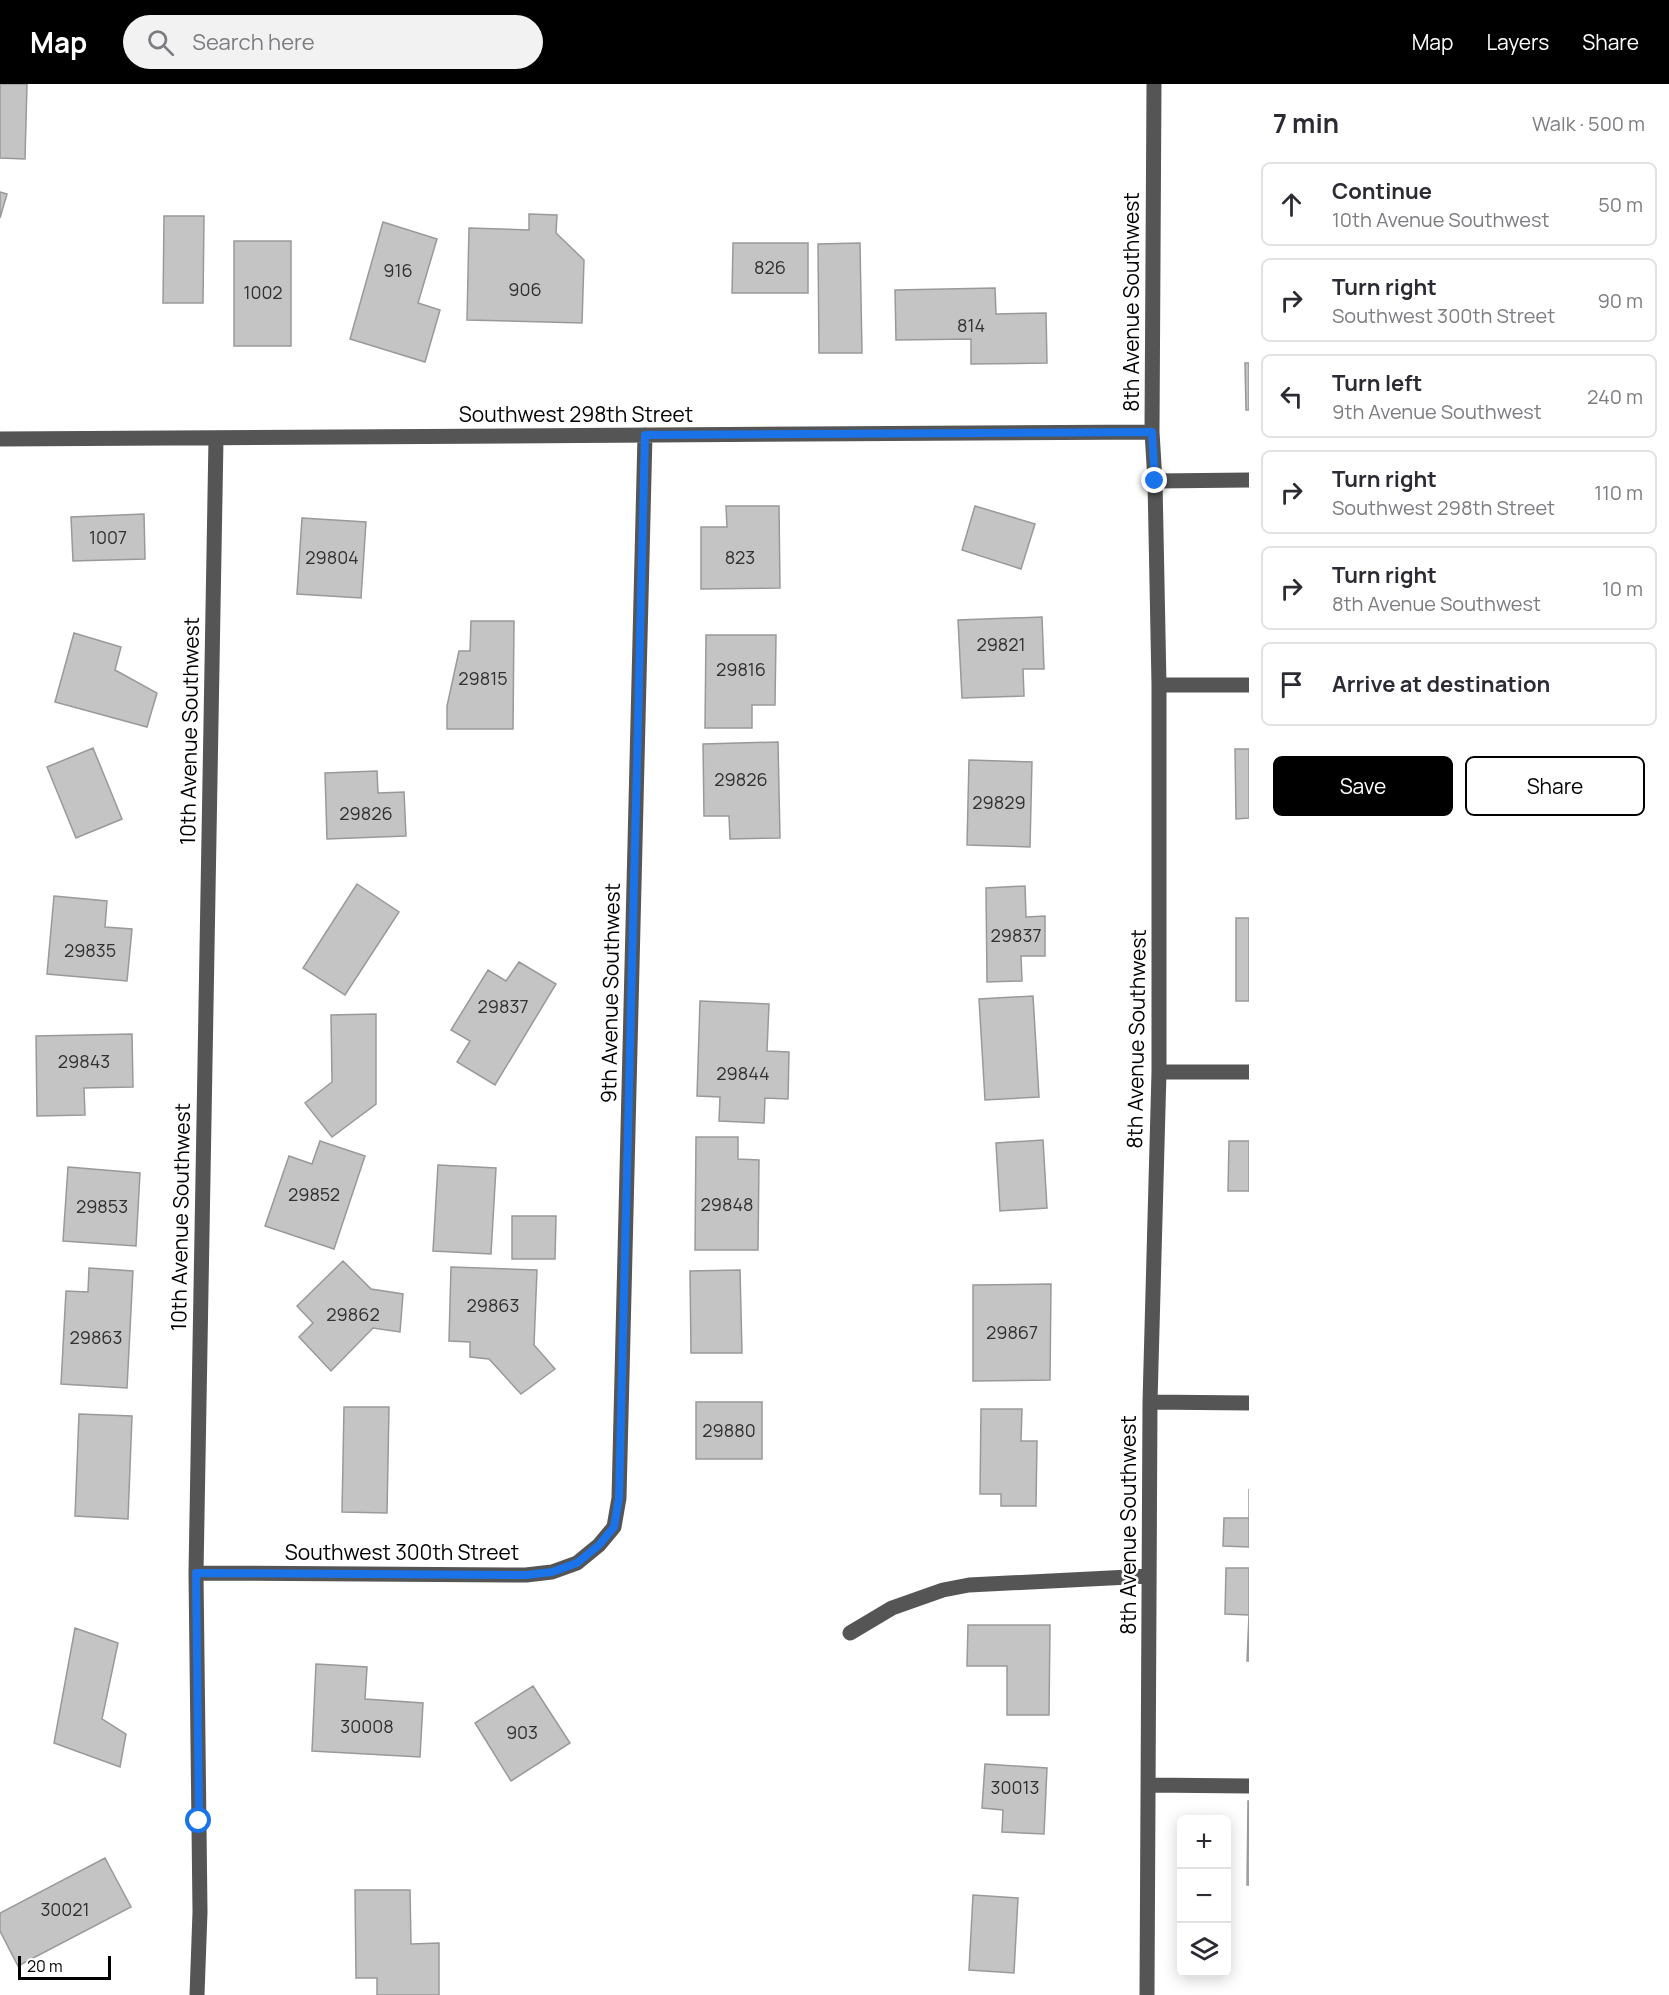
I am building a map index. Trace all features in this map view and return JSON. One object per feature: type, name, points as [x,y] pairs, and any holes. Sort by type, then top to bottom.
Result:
[{"type":"street","name":"8th Avenue Southwest","points":[[1147,1995],[1150,1402],[1159,1072],[1159,685],[1152,432],[1154,84]]},
{"type":"street","name":"Southwest 298th Street","points":[[0,439],[1152,432]]},
{"type":"street","name":"9th Avenue Southwest","points":[[599,1545],[614,1527],[619,1498],[645,435]]},
{"type":"street","name":"10th Avenue Southwest","points":[[197,1995],[200,1912],[196,1573],[216,439]]},
{"type":"street","points":[[1155,481],[1249,480]]},
{"type":"street","points":[[1159,685],[1249,686]]},
{"type":"street","points":[[1159,1072],[1249,1072]]},
{"type":"street","points":[[1150,1402],[1249,1403]]},
{"type":"street","name":"Southwest 300th Street","points":[[196,1573],[526,1575],[552,1572],[577,1563],[599,1545]]},
{"type":"street","points":[[850,1633],[892,1608],[943,1590],[969,1585],[1149,1576]]},
{"type":"street","points":[[1148,1785],[1249,1786]]},
{"type":"building","points":[[0,84],[27,84],[25,159],[0,158]]},
{"type":"building","points":[[0,192],[7,194],[0,218]]},
{"type":"building","points":[[529,214],[557,215],[556,233],[584,260],[582,323],[467,320],[469,228],[529,230]]},
{"type":"building","points":[[164,216],[204,216],[203,303],[163,303]]},
{"type":"building","points":[[383,222],[437,239],[418,303],[440,310],[425,362],[350,339]]},
{"type":"building","points":[[234,241],[291,241],[291,346],[234,346]]},
{"type":"building","points":[[733,243],[808,243],[808,293],[732,293]]},
{"type":"building","points":[[860,243],[862,353],[819,353],[818,244]]},
{"type":"building","points":[[995,288],[996,314],[1046,313],[1047,363],[971,364],[971,339],[896,340],[895,290]]},
{"type":"building","points":[[1245,363],[1249,363],[1249,410],[1246,410]]},
{"type":"building","points":[[726,506],[779,506],[780,588],[701,589],[701,527],[727,527]]},
{"type":"building","points":[[975,506],[1035,524],[1021,569],[962,550]]},
{"type":"building","points":[[144,514],[145,559],[73,561],[71,517]]},
{"type":"building","points":[[302,518],[366,522],[361,598],[297,594]]},
{"type":"building","points":[[1042,617],[1044,669],[1023,669],[1024,696],[962,698],[958,620]]},
{"type":"building","points":[[471,621],[514,621],[513,729],[447,729],[447,706],[459,651],[470,651]]},
{"type":"building","points":[[74,633],[121,647],[115,670],[157,693],[147,727],[55,702]]},
{"type":"building","points":[[706,635],[776,635],[775,705],[752,705],[752,728],[705,728]]},
{"type":"building","points":[[778,742],[780,838],[730,839],[729,816],[704,816],[703,744]]},
{"type":"building","points":[[93,748],[122,819],[76,838],[47,767]]},
{"type":"building","points":[[1235,749],[1249,749],[1249,818],[1236,819]]},
{"type":"building","points":[[969,760],[1032,762],[1030,847],[967,845]]},
{"type":"building","points":[[377,771],[378,793],[404,792],[406,836],[327,839],[325,773]]},
{"type":"building","points":[[357,884],[399,912],[345,995],[303,968]]},
{"type":"building","points":[[1025,886],[1026,917],[1045,916],[1045,956],[1021,956],[1022,981],[987,982],[986,888]]},
{"type":"building","points":[[54,896],[107,901],[105,927],[132,929],[127,981],[47,974]]},
{"type":"building","points":[[1236,918],[1249,918],[1249,1001],[1236,1001]]},
{"type":"building","points":[[519,962],[556,984],[495,1085],[457,1062],[470,1041],[451,1030],[488,970],[506,981]]},
{"type":"building","points":[[1033,996],[1039,1097],[985,1100],[979,999]]},
{"type":"building","points":[[700,1001],[769,1004],[767,1051],[789,1052],[788,1099],[765,1098],[764,1123],[719,1121],[720,1097],[697,1096]]},
{"type":"building","points":[[376,1014],[376,1104],[332,1137],[305,1103],[332,1082],[331,1015]]},
{"type":"building","points":[[132,1034],[133,1087],[84,1088],[85,1115],[37,1116],[36,1036]]},
{"type":"building","points":[[696,1137],[738,1137],[738,1159],[759,1160],[758,1250],[695,1250]]},
{"type":"building","points":[[1043,1140],[1047,1208],[1000,1211],[996,1143]]},
{"type":"building","points":[[320,1141],[365,1156],[334,1249],[265,1226],[289,1156],[312,1164]]},
{"type":"building","points":[[1229,1141],[1249,1141],[1249,1191],[1228,1191]]},
{"type":"building","points":[[438,1165],[496,1168],[491,1254],[433,1251]]},
{"type":"building","points":[[68,1167],[140,1173],[136,1246],[63,1241]]},
{"type":"building","points":[[512,1216],[556,1216],[555,1259],[512,1259]]},
{"type":"building","points":[[343,1261],[371,1289],[403,1294],[400,1332],[373,1328],[331,1371],[299,1337],[313,1323],[297,1306]]},
{"type":"building","points":[[451,1267],[537,1270],[534,1345],[555,1369],[521,1394],[489,1359],[470,1357],[470,1342],[449,1341]]},
{"type":"building","points":[[89,1268],[133,1271],[127,1388],[61,1384],[66,1291],[88,1292]]},
{"type":"building","points":[[740,1270],[742,1353],[691,1353],[690,1271]]},
{"type":"building","points":[[1051,1284],[1050,1380],[973,1381],[973,1285]]},
{"type":"building","points":[[696,1402],[762,1402],[762,1459],[696,1459]]},
{"type":"building","points":[[344,1407],[389,1407],[387,1513],[342,1512]]},
{"type":"building","points":[[981,1409],[1022,1409],[1021,1441],[1037,1441],[1036,1506],[1001,1506],[1001,1494],[980,1494]]},
{"type":"building","points":[[79,1414],[132,1416],[128,1519],[75,1516]]},
{"type":"building","points":[[1224,1518],[1249,1518],[1249,1547],[1223,1546]]},
{"type":"building","points":[[1226,1568],[1249,1568],[1249,1615],[1225,1614]]},
{"type":"building","points":[[1249,1615],[1249,1661],[1247,1661]]},
{"type":"building","points":[[968,1625],[1050,1625],[1049,1715],[1007,1715],[1007,1666],[967,1666]]},
{"type":"building","points":[[75,1628],[118,1643],[102,1719],[126,1734],[120,1767],[54,1743]]},
{"type":"building","points":[[316,1664],[367,1667],[365,1699],[423,1703],[420,1757],[312,1751]]},
{"type":"building","points":[[533,1686],[570,1743],[511,1781],[475,1723]]},
{"type":"building","points":[[985,1764],[1047,1768],[1044,1834],[1002,1832],[1003,1810],[982,1808]]},
{"type":"building","points":[[1248,1801],[1249,1885],[1247,1885]]},
{"type":"building","points":[[105,1858],[131,1907],[18,1966],[0,1931],[0,1913]]},
{"type":"building","points":[[355,1890],[410,1890],[411,1944],[439,1943],[439,1995],[377,1995],[377,1978],[356,1978]]},
{"type":"building","points":[[973,1895],[1018,1898],[1014,1973],[969,1970]]},
{"type":"route","points":[[199,1821],[196,1573],[526,1575],[552,1572],[577,1563],[599,1545],[614,1527],[619,1498],[645,435],[1152,432],[1155,481]]}]
